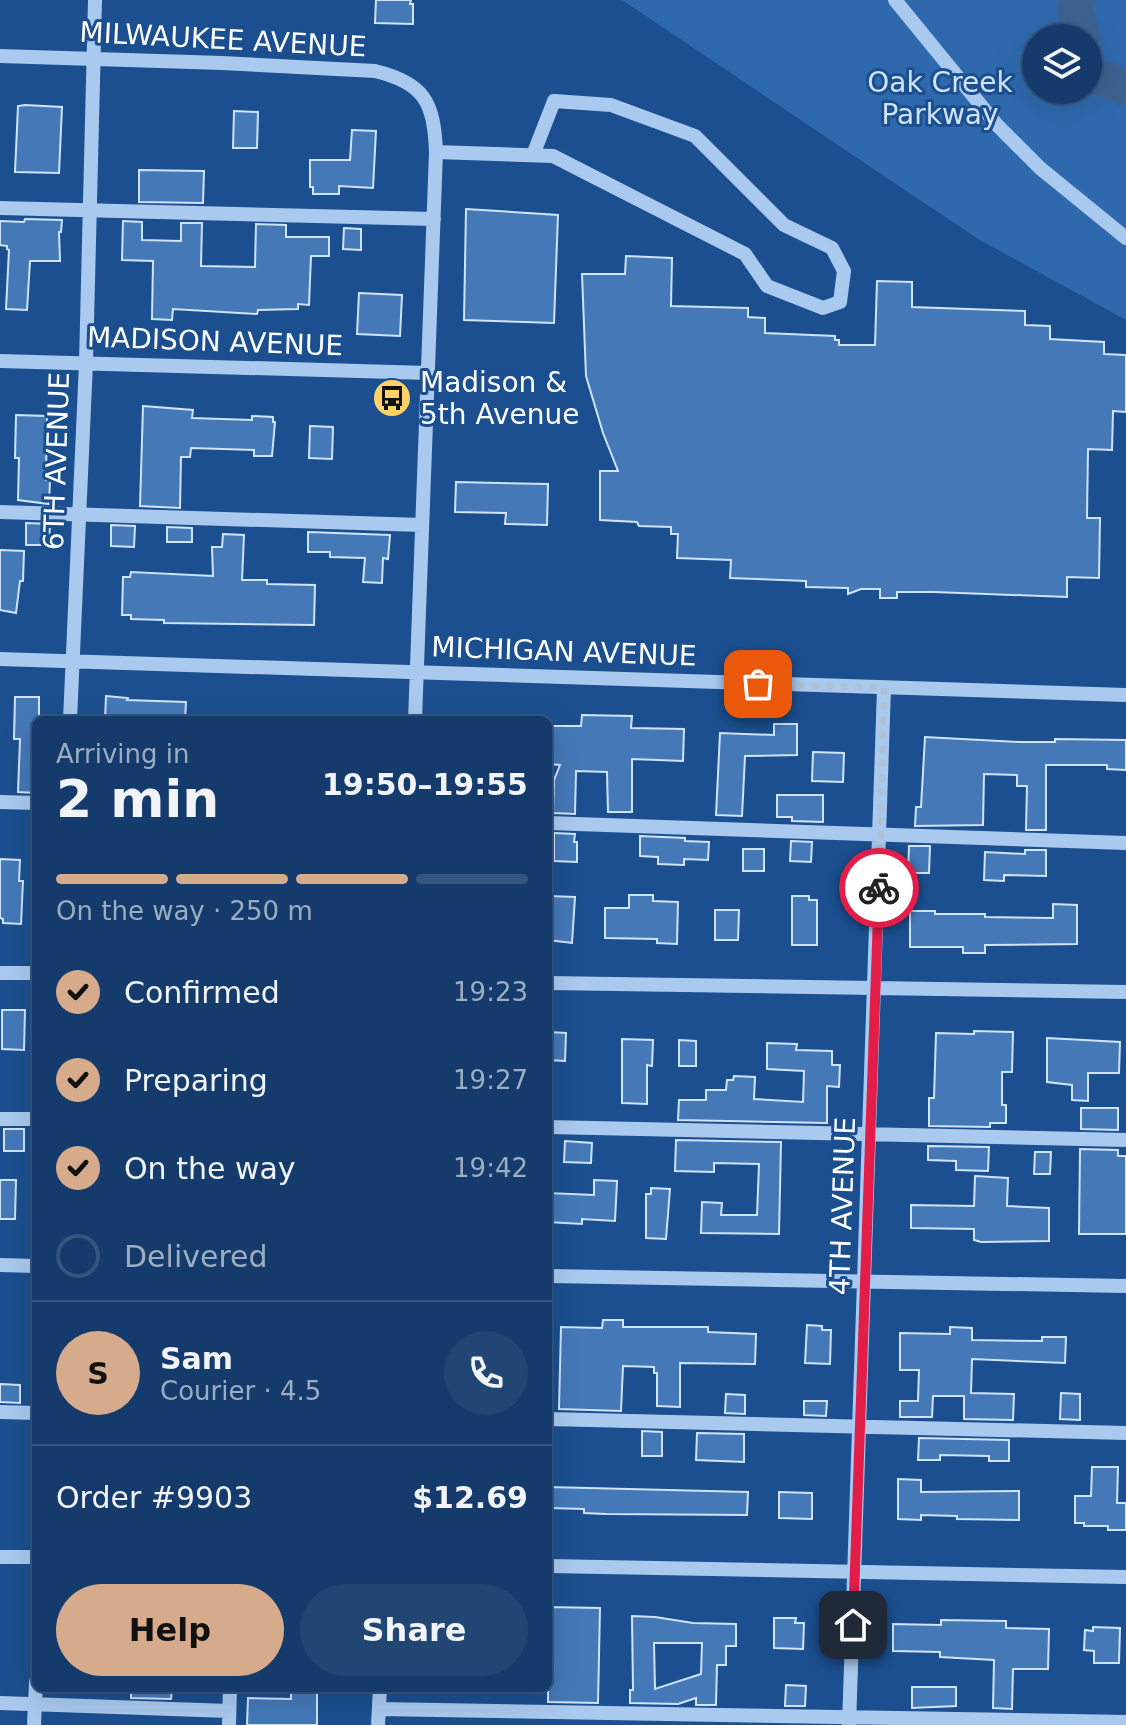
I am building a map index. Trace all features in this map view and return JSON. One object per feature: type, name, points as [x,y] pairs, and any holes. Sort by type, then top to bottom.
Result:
[{"type":"street","name":"6TH AVENUE","points":[[70,716],[86,363],[95,0]]},
{"type":"street","points":[[895,0],[997,125],[1040,168],[1126,238]]},
{"type":"street","name":"MILWAUKEE AVENUE","points":[[0,56],[375,71],[398,76],[416,87],[431,105],[436,152]]},
{"type":"street","points":[[415,716],[436,152],[553,156],[745,254],[767,286],[823,308],[840,302],[844,271],[832,248],[784,225],[695,136],[611,105],[554,101],[533,155]]},
{"type":"street","points":[[0,208],[434,219]]},
{"type":"street","name":"MADISON AVENUE","points":[[0,361],[429,373]]},
{"type":"street","points":[[0,512],[422,525]]},
{"type":"street","name":"MICHIGAN AVENUE","points":[[0,659],[1126,695]]},
{"type":"street","name":"4TH AVENUE","points":[[849,1721],[884,688]]},
{"type":"street","points":[[0,802],[32,803]]},
{"type":"street","points":[[552,823],[1126,843]]},
{"type":"street","points":[[0,973],[32,973]]},
{"type":"street","points":[[552,983],[1126,992]]},
{"type":"street","points":[[0,1119],[32,1119]]},
{"type":"street","points":[[552,1127],[1126,1140]]},
{"type":"street","points":[[0,1265],[32,1266]]},
{"type":"street","points":[[552,1276],[1126,1286]]},
{"type":"street","points":[[0,1412],[32,1413]]},
{"type":"street","points":[[552,1419],[1126,1433]]},
{"type":"street","points":[[0,1557],[32,1557]]},
{"type":"street","points":[[552,1566],[1126,1577]]},
{"type":"street","points":[[34,1725],[36,1692]]},
{"type":"street","points":[[0,1703],[229,1718],[230,1692]]},
{"type":"street","points":[[378,1725],[380,1692]]},
{"type":"street","points":[[379,1709],[849,1721],[1126,1722]]},
{"type":"green space","name":"Oak Creek Parkway","points":[[622,0],[1126,0],[1126,320],[978,239]]},
{"type":"building","points":[[376,0],[411,0],[413,24],[375,23]]},
{"type":"building","points":[[18,106],[62,107],[59,173],[15,172]]},
{"type":"building","points":[[234,111],[258,112],[257,148],[233,148]]},
{"type":"building","points":[[352,130],[376,131],[373,188],[339,186],[339,194],[313,194],[310,160],[350,160]]},
{"type":"building","points":[[139,170],[204,171],[203,203],[139,202]]},
{"type":"building","points":[[466,209],[558,215],[554,323],[464,320]]},
{"type":"building","points":[[25,219],[62,220],[59,232],[60,261],[30,261],[27,310],[6,309],[9,250],[7,246],[0,245],[0,221],[24,222]]},
{"type":"building","points":[[123,221],[142,222],[142,240],[181,241],[181,223],[202,223],[201,266],[255,267],[256,224],[286,225],[286,237],[329,237],[329,256],[311,256],[309,305],[298,304],[298,309],[258,310],[257,314],[173,309],[172,320],[152,319],[153,261],[122,260]]},
{"type":"building","points":[[344,228],[361,229],[361,250],[343,249]]},
{"type":"building","points":[[626,256],[672,258],[671,306],[748,308],[748,317],[765,318],[765,333],[835,336],[839,345],[875,345],[877,281],[912,282],[912,307],[1025,311],[1025,325],[1050,326],[1050,339],[1104,342],[1104,354],[1126,355],[1126,412],[1113,411],[1112,450],[1088,449],[1087,518],[1100,518],[1099,578],[1067,577],[1067,597],[897,592],[897,598],[880,598],[880,589],[861,589],[848,594],[848,588],[806,587],[806,581],[730,578],[731,560],[677,558],[678,534],[671,534],[671,527],[600,520],[600,471],[618,471],[586,376],[582,274],[625,274]]},
{"type":"building","points":[[359,293],[402,295],[400,336],[357,334]]},
{"type":"building","points":[[143,406],[193,410],[192,418],[252,420],[252,416],[273,417],[272,456],[254,456],[254,450],[191,448],[190,457],[181,457],[180,508],[140,506]]},
{"type":"building","points":[[16,415],[47,416],[46,480],[50,480],[49,504],[18,500]]},
{"type":"building","points":[[310,426],[333,427],[332,459],[309,458]]},
{"type":"building","points":[[456,482],[548,484],[547,525],[505,524],[506,513],[455,512]]},
{"type":"building","points":[[26,523],[50,524],[49,545],[26,545]]},
{"type":"building","points":[[111,525],[135,526],[134,547],[111,546]]},
{"type":"building","points":[[167,527],[192,528],[192,542],[167,542]]},
{"type":"building","points":[[308,532],[390,535],[388,559],[383,558],[382,583],[363,582],[365,558],[330,557],[330,552],[308,552]]},
{"type":"building","points":[[223,534],[244,535],[242,580],[315,585],[314,625],[164,623],[164,620],[131,619],[131,615],[122,615],[123,577],[130,577],[131,572],[213,576],[212,547],[222,547]]},
{"type":"building","points":[[0,550],[24,551],[23,581],[20,581],[16,613],[0,610]]},
{"type":"building","points":[[106,696],[127,700],[186,702],[185,716],[105,716]]},
{"type":"building","points":[[15,697],[39,697],[39,716],[32,716],[32,793],[18,792],[20,739],[14,739]]},
{"type":"building","points":[[582,715],[632,716],[631,728],[684,729],[683,761],[632,759],[632,812],[608,812],[607,772],[576,771],[575,814],[553,813],[554,780],[560,765],[552,764],[552,726],[581,726]]},
{"type":"building","points":[[774,724],[797,724],[797,755],[745,756],[742,816],[716,815],[720,733],[774,735]]},
{"type":"building","points":[[925,737],[1019,742],[1126,740],[1126,770],[1107,769],[1107,765],[1046,765],[1046,830],[1026,830],[1027,786],[1017,786],[1017,775],[984,774],[983,825],[915,826],[916,807],[921,807]]},
{"type":"building","points":[[813,752],[844,753],[843,782],[812,781]]},
{"type":"building","points":[[777,795],[823,795],[823,822],[777,817]]},
{"type":"building","points":[[554,833],[575,834],[577,862],[554,861]]},
{"type":"building","points":[[640,836],[709,842],[708,860],[684,859],[684,865],[658,864],[658,857],[640,856]]},
{"type":"building","points":[[791,841],[812,842],[811,862],[790,861]]},
{"type":"building","points":[[909,846],[930,846],[929,873],[908,873]]},
{"type":"building","points":[[743,849],[764,849],[764,871],[743,871]]},
{"type":"building","points":[[1025,850],[1046,850],[1046,876],[1004,875],[1004,881],[984,880],[985,852],[1025,854]]},
{"type":"building","points":[[0,859],[20,860],[19,881],[23,881],[21,924],[3,923],[0,918]]},
{"type":"building","points":[[629,895],[653,895],[653,901],[678,902],[677,944],[657,943],[657,939],[605,938],[605,908],[629,908]]},
{"type":"building","points":[[552,896],[575,897],[572,943],[552,940]]},
{"type":"building","points":[[792,896],[809,896],[809,900],[817,900],[817,945],[792,945]]},
{"type":"building","points":[[1053,904],[1077,905],[1077,944],[985,945],[985,953],[963,953],[963,947],[910,947],[910,911],[1053,918]]},
{"type":"building","points":[[715,910],[739,910],[738,940],[715,940]]},
{"type":"building","points":[[2,1010],[25,1010],[24,1050],[2,1049]]},
{"type":"building","points":[[974,1031],[1013,1032],[1012,1072],[1002,1072],[1002,1105],[1006,1105],[1006,1123],[990,1123],[990,1127],[929,1126],[929,1098],[934,1098],[936,1033],[974,1034]]},
{"type":"building","points":[[552,1032],[566,1033],[565,1061],[552,1060]]},
{"type":"building","points":[[1047,1038],[1120,1042],[1119,1073],[1088,1073],[1088,1101],[1072,1100],[1072,1085],[1047,1082]]},
{"type":"building","points":[[622,1039],[653,1040],[652,1066],[647,1065],[647,1104],[622,1103]]},
{"type":"building","points":[[679,1040],[696,1041],[696,1066],[679,1066]]},
{"type":"building","points":[[767,1043],[797,1044],[796,1050],[832,1051],[832,1065],[840,1065],[839,1087],[827,1086],[827,1123],[678,1120],[679,1100],[706,1100],[706,1090],[726,1090],[727,1080],[733,1080],[734,1076],[755,1077],[754,1099],[803,1102],[804,1071],[767,1069]]},
{"type":"building","points":[[1081,1108],[1118,1108],[1118,1130],[1081,1129]]},
{"type":"building","points":[[4,1129],[24,1129],[24,1151],[4,1151]]},
{"type":"building","points":[[676,1140],[781,1142],[779,1234],[701,1233],[702,1202],[722,1203],[721,1215],[757,1215],[759,1164],[714,1163],[714,1172],[675,1171]]},
{"type":"building","points":[[565,1141],[592,1143],[591,1163],[564,1162]]},
{"type":"building","points":[[928,1146],[989,1147],[988,1171],[956,1170],[956,1161],[928,1160]]},
{"type":"building","points":[[1080,1149],[1118,1150],[1118,1156],[1126,1156],[1126,1234],[1079,1234]]},
{"type":"building","points":[[1035,1152],[1051,1152],[1050,1174],[1034,1174]]},
{"type":"building","points":[[975,1176],[1008,1178],[1007,1206],[1049,1208],[1049,1241],[981,1242],[974,1240],[974,1229],[911,1228],[911,1205],[974,1206]]},
{"type":"building","points":[[0,1180],[16,1180],[15,1219],[0,1219]]},
{"type":"building","points":[[594,1180],[617,1181],[615,1221],[582,1219],[582,1224],[552,1222],[552,1193],[594,1195]]},
{"type":"building","points":[[651,1188],[670,1189],[666,1239],[646,1238],[646,1194],[651,1194]]},
{"type":"building","points":[[603,1320],[623,1320],[623,1327],[708,1327],[708,1332],[756,1334],[755,1364],[680,1363],[680,1407],[657,1406],[657,1373],[654,1373],[654,1367],[623,1366],[621,1411],[559,1409],[561,1327],[602,1328]]},
{"type":"building","points":[[807,1325],[831,1330],[830,1364],[805,1363]]},
{"type":"building","points":[[950,1327],[972,1328],[972,1340],[1042,1341],[1042,1337],[1066,1337],[1065,1363],[972,1359],[971,1393],[1014,1394],[1013,1420],[964,1419],[964,1396],[933,1396],[932,1417],[900,1417],[900,1401],[918,1401],[919,1370],[900,1370],[900,1333],[950,1334]]},
{"type":"building","points":[[0,1384],[20,1385],[20,1403],[0,1402]]},
{"type":"building","points":[[1061,1393],[1080,1394],[1080,1420],[1060,1419]]},
{"type":"building","points":[[726,1394],[745,1395],[745,1414],[725,1413]]},
{"type":"building","points":[[804,1401],[827,1401],[826,1416],[804,1415]]},
{"type":"building","points":[[642,1431],[662,1432],[662,1456],[642,1456]]},
{"type":"building","points":[[697,1433],[744,1434],[744,1462],[696,1460]]},
{"type":"building","points":[[919,1438],[1009,1440],[1009,1461],[989,1461],[989,1456],[940,1455],[940,1460],[918,1460]]},
{"type":"building","points":[[1092,1467],[1118,1467],[1117,1503],[1126,1503],[1126,1530],[1108,1530],[1108,1526],[1075,1523],[1075,1496],[1091,1496]]},
{"type":"building","points":[[898,1479],[921,1480],[921,1492],[1019,1491],[1019,1520],[921,1515],[921,1520],[898,1519]]},
{"type":"building","points":[[552,1487],[748,1492],[747,1515],[606,1514],[584,1513],[584,1509],[552,1508]]},
{"type":"building","points":[[779,1492],[812,1493],[812,1519],[779,1518]]},
{"type":"building","points":[[552,1607],[600,1608],[598,1703],[548,1702],[548,1692],[552,1692]]},
{"type":"building","points":[[632,1616],[736,1624],[736,1646],[726,1646],[726,1665],[717,1665],[716,1705],[696,1705],[696,1698],[678,1704],[630,1703],[630,1690],[633,1690]],"holes":[[[654,1643],[702,1643],[701,1674],[655,1689]]]},
{"type":"building","points":[[774,1618],[796,1618],[795,1623],[804,1623],[803,1649],[774,1648]]},
{"type":"building","points":[[941,1620],[1006,1621],[1006,1628],[1049,1629],[1048,1669],[1013,1669],[1012,1709],[993,1708],[994,1660],[940,1657],[940,1652],[893,1651],[893,1624],[941,1625]]},
{"type":"building","points":[[1093,1627],[1120,1628],[1119,1663],[1094,1663],[1094,1651],[1084,1650],[1085,1630],[1093,1631]]},
{"type":"building","points":[[786,1685],[806,1686],[805,1706],[785,1706]]},
{"type":"building","points":[[912,1687],[956,1687],[956,1706],[912,1708]]},
{"type":"building","points":[[131,1692],[172,1692],[171,1699],[131,1698]]},
{"type":"building","points":[[291,1692],[317,1692],[317,1725],[247,1725],[248,1698],[291,1699]]},
{"type":"waterway","points":[[1078,0],[1075,8],[1079,24]]},
{"type":"waterway","points":[[1102,78],[1126,88]]},
{"type":"way so far","points":[[758,684],[884,688],[879,888]]},
{"type":"place","name":"Madison & 5th Avenue","points":[[392,398]]},
{"type":"route","points":[[853,1625],[879,888]]}]
